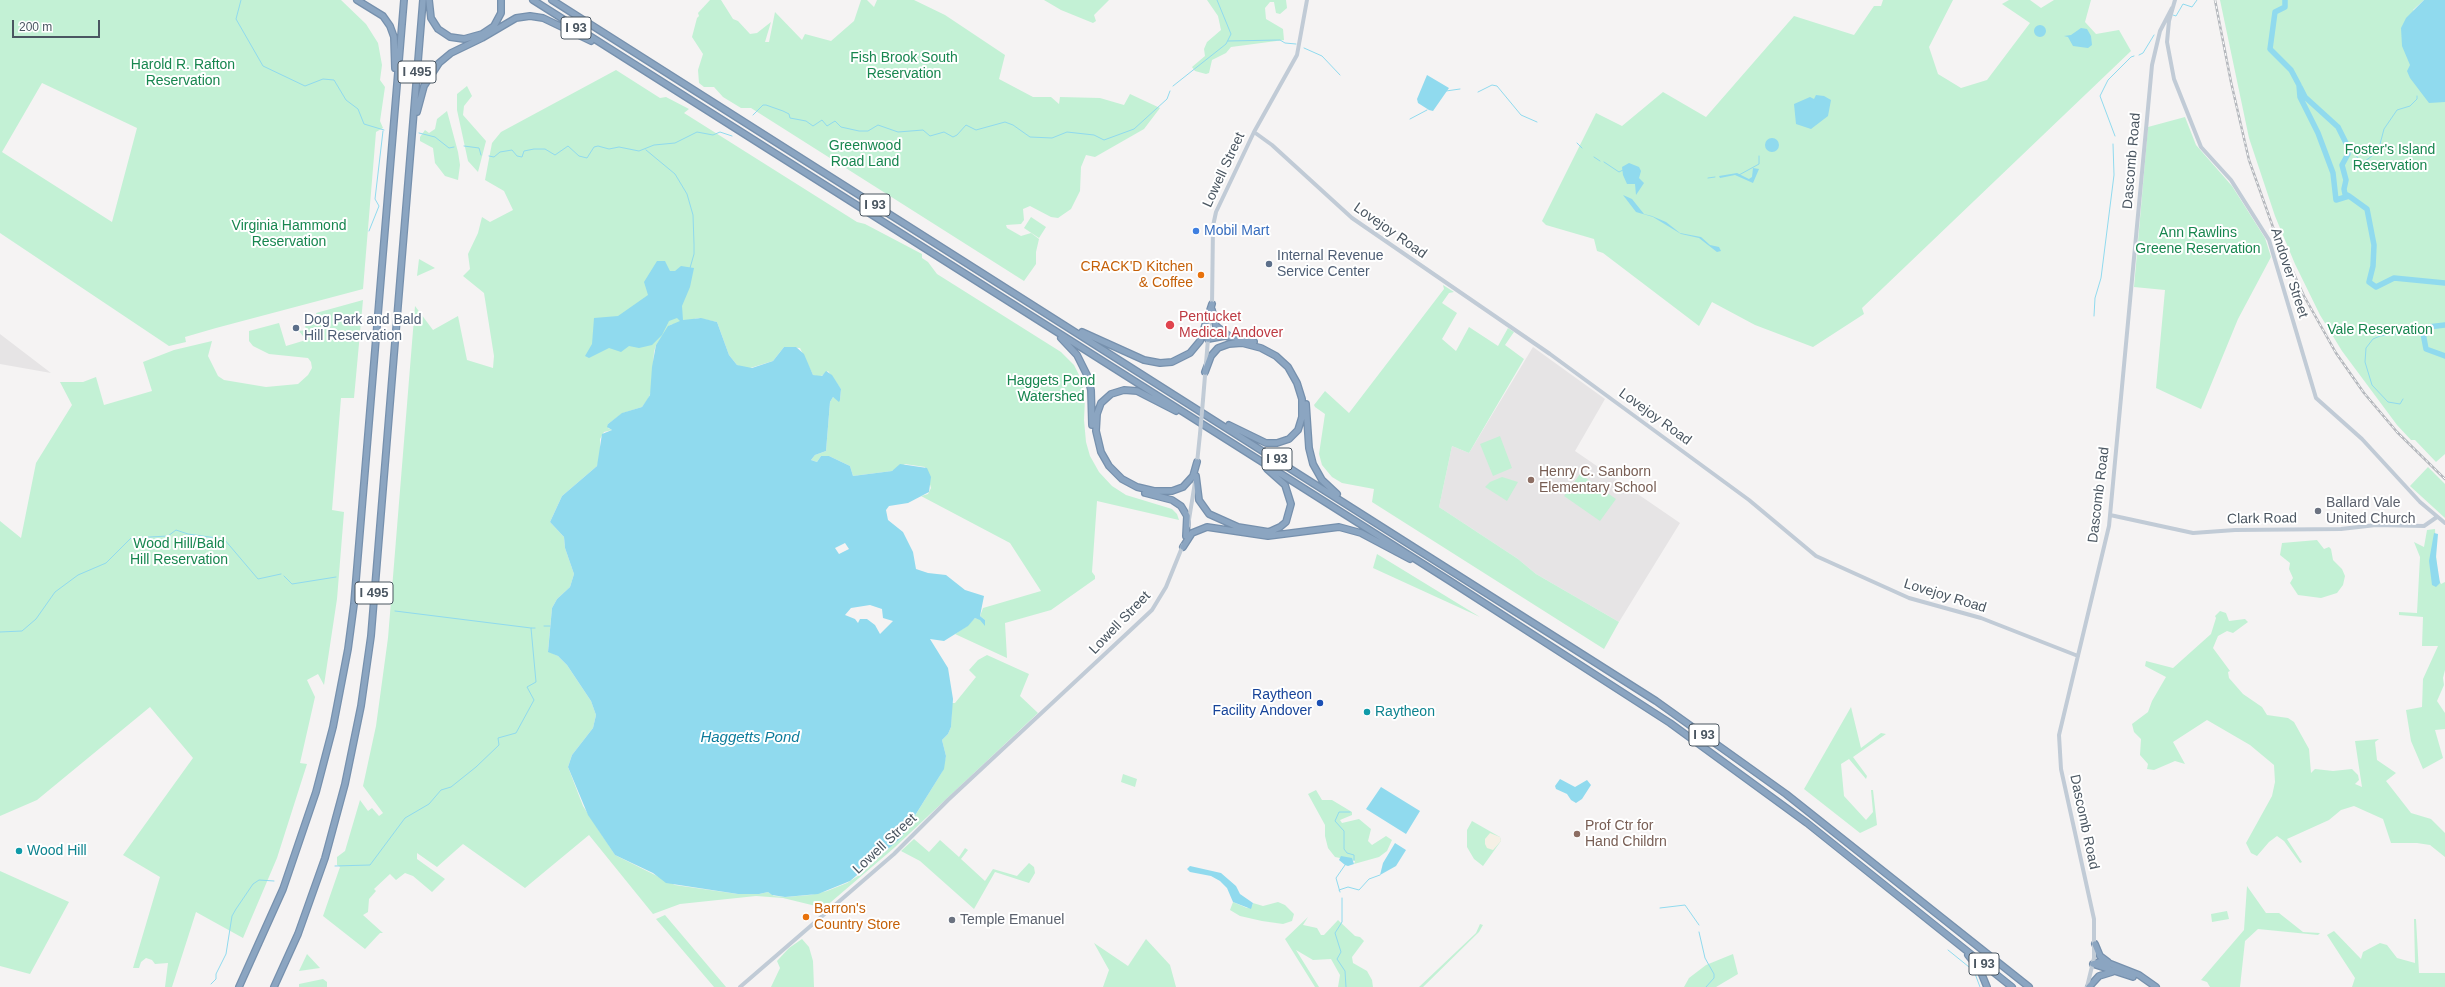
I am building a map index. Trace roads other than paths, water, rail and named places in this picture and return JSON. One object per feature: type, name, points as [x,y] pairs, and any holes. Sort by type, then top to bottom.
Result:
[{"type":"highway","points":[[357,0],[383,16],[390,26],[394,37],[396,90]]},
{"type":"highway","name":"I 495","points":[[239,987],[282,889],[316,792],[333,727],[347,655],[354,604],[404,0]]},
{"type":"highway","name":"I 495","points":[[274,987],[298,934],[327,851],[350,764],[362,706],[371,636],[423,0]]},
{"type":"highway","points":[[429,0],[431,18],[438,29],[450,37],[464,39],[482,34],[494,26],[501,13],[501,0]]},
{"type":"highway","name":"I 93","points":[[533,0],[1236,445],[1616,688],[1743,774],[2012,987]]},
{"type":"highway","name":"I 93","points":[[552,0],[1602,666],[1722,747],[1821,822],[2029,987]]},
{"type":"highway","points":[[560,0],[589,23]]},
{"type":"highway","points":[[411,145],[419,100],[433,70],[451,53],[487,36],[516,18],[530,16],[550,21],[620,55]]},
{"type":"highway","points":[[1057,320],[1133,356],[1150,362],[1164,363],[1179,359],[1195,348],[1206,328],[1212,304]]},
{"type":"highway","points":[[1212,304],[1216,326],[1232,337]]},
{"type":"highway","points":[[1043,324],[1072,348],[1084,366],[1091,390],[1093,439],[1103,463],[1116,478],[1128,487],[1179,504],[1187,516],[1186,536]]},
{"type":"highway","points":[[1208,339],[1218,336],[1232,337],[1268,347],[1281,356],[1292,367],[1304,392],[1309,448],[1315,467],[1328,486],[1359,512]]},
{"type":"highway","points":[[1194,407],[1266,443],[1287,440],[1295,434],[1300,426],[1302,402],[1297,383],[1286,365],[1268,351],[1246,344],[1226,345],[1213,354],[1205,372]]},
{"type":"highway","points":[[1197,462],[1188,482],[1175,490],[1149,491],[1128,483],[1109,466],[1098,444],[1096,422],[1101,403],[1117,391],[1137,391],[1214,432]]},
{"type":"highway","points":[[1196,476],[1199,500],[1205,510],[1212,516],[1233,526],[1254,531],[1269,532],[1280,527],[1290,513],[1291,500],[1288,491],[1277,476],[1236,445]]},
{"type":"highway","points":[[1183,548],[1192,533],[1207,527],[1268,536],[1342,527],[1361,533],[1450,581]]},
{"type":"highway","points":[[1955,942],[1980,970],[1987,987]]},
{"type":"highway","points":[[2095,944],[2100,956],[2112,964],[2139,975],[2156,987]]},
{"type":"highway","points":[[2093,964],[2099,962],[2112,964]]},
{"type":"highway","points":[[2093,964],[2132,976],[2150,987]]},
{"type":"highway","points":[[2088,987],[2100,975],[2115,972]]},
{"type":"main road","name":"Lowell Street","points":[[740,987],[884,862],[948,800],[1136,626],[1157,603],[1172,576],[1183,548],[1196,476],[1212,304],[1214,218],[1223,194],[1254,132],[1297,55],[1307,0]]},
{"type":"main road","name":"Andover Street","points":[[2175,0],[2172,8],[2168,32],[2168,43],[2174,79],[2198,142],[2231,180],[2269,240],[2316,398],[2362,439],[2437,517],[2445,523]]},
{"type":"main road","name":"Dascomb Road","points":[[2088,987],[2093,964],[2095,944],[2094,919],[2080,862],[2059,754],[2059,735],[2110,515],[2147,118],[2157,42],[2172,8]]},
{"type":"main road","points":[[2157,42],[2168,32]]},
{"type":"main road","points":[[2157,42],[2168,43]]},
{"type":"main road","name":"Lovejoy Road","points":[[1254,132],[1272,145],[1352,218],[1499,317],[1576,373],[1749,500],[1816,556],[1909,598],[1976,617],[2078,656]]},
{"type":"main road","name":"Clark Road","points":[[2110,515],[2193,533],[2235,530],[2341,529],[2376,525],[2424,526],[2437,517]]},
{"type":"water","points":[[2424,0],[2445,0],[2445,102],[2429,103],[2410,78],[2407,71],[2410,65],[2402,46],[2401,28],[2406,18]]},
{"type":"water","points":[[2038,25],[2042,25],[2046,31],[2042,37],[2038,37],[2034,33],[2034,29]]},
{"type":"water","points":[[2081,28],[2087,29],[2091,36],[2092,45],[2088,48],[2073,46],[2068,37],[2064,36],[2071,35]]},
{"type":"water","points":[[1427,75],[1449,88],[1433,111],[1418,103],[1417,99]]},
{"type":"water","points":[[1816,95],[1824,96],[1831,100],[1828,116],[1811,129],[1796,124],[1794,104],[1810,97],[1814,99]]},
{"type":"water","points":[[1769,138],[1775,138],[1779,142],[1779,148],[1775,152],[1769,152],[1765,148],[1765,142]]},
{"type":"water","points":[[1629,163],[1639,167],[1641,171],[1639,178],[1644,183],[1636,195],[1635,184],[1627,184],[1623,175],[1622,167]]},
{"type":"water","points":[[1753,168],[1759,169],[1753,183],[1735,175],[1720,178],[1719,176],[1737,173],[1749,179],[1752,177]]},
{"type":"water","points":[[1623,195],[1632,199],[1644,214],[1652,216],[1666,222],[1680,233],[1701,237],[1710,245],[1719,247],[1721,251],[1717,252],[1699,238],[1681,234],[1653,217],[1636,212]]},
{"type":"water","name":"Haggetts Pond","points":[[657,261],[665,261],[670,271],[675,271],[681,266],[694,268],[690,287],[682,306],[683,320],[701,318],[717,322],[729,355],[737,365],[752,368],[773,361],[784,347],[796,347],[804,354],[813,375],[822,376],[826,371],[832,375],[841,389],[840,400],[839,402],[833,397],[830,402],[826,451],[815,455],[811,460],[817,462],[821,456],[829,456],[850,466],[853,476],[892,471],[900,464],[927,468],[931,477],[929,492],[908,503],[889,506],[886,510],[888,520],[903,532],[913,552],[916,569],[928,573],[946,575],[965,590],[984,596],[980,616],[985,620],[985,626],[980,620],[975,618],[968,626],[944,641],[930,639],[948,668],[953,699],[951,727],[948,734],[942,740],[946,756],[944,769],[901,838],[850,881],[818,894],[785,897],[772,895],[768,892],[759,894],[738,894],[666,883],[653,873],[615,855],[588,815],[568,767],[572,755],[593,728],[596,715],[591,701],[567,665],[558,656],[548,652],[552,608],[557,599],[570,587],[574,574],[565,548],[564,537],[550,522],[562,496],[597,466],[602,434],[612,430],[607,427],[608,424],[622,413],[642,407],[650,395],[652,367],[656,345],[668,326],[680,321],[677,318],[669,321],[662,335],[652,345],[639,348],[629,346],[621,352],[609,348],[589,358],[585,356],[592,344],[594,318],[618,316],[648,295],[644,282]],"holes":[[[845,543],[849,549],[839,554],[835,548]],[[870,605],[882,609],[883,618],[893,621],[880,634],[875,625],[867,619],[860,619],[858,623],[855,619],[845,615],[851,608]]]},
{"type":"water","points":[[2434,533],[2438,534],[2436,557],[2440,583],[2436,587],[2432,585],[2429,561]]},
{"type":"water","points":[[1560,779],[1575,787],[1587,780],[1591,785],[1582,799],[1576,803],[1571,800],[1567,794],[1556,789],[1555,786]]},
{"type":"water","points":[[1381,787],[1420,811],[1406,834],[1366,809]]},
{"type":"water","points":[[1395,843],[1406,850],[1396,866],[1380,875],[1383,863]]},
{"type":"water","points":[[1341,856],[1352,858],[1354,864],[1348,866],[1345,865],[1339,860]]},
{"type":"water","points":[[1190,866],[1221,873],[1236,886],[1240,894],[1253,903],[1251,909],[1233,902],[1227,888],[1220,881],[1211,876],[1190,872],[1187,869]]},
{"type":"waterway","points":[[241,0],[236,19],[263,66],[305,86],[323,79],[334,80],[346,100],[358,109],[364,124],[384,130]]},
{"type":"waterway","points":[[1173,86],[1226,44],[1231,34],[1217,0]]},
{"type":"waterway","points":[[2173,15],[2176,16],[2183,4],[2192,7],[2197,0]]},
{"type":"waterway","points":[[2285,0],[2285,7],[2275,12],[2270,49],[2291,70],[2299,85],[2300,97],[2318,133],[2333,173],[2336,200],[2349,196],[2367,209],[2374,245],[2373,266],[2369,282],[2376,287],[2394,278],[2445,283]]},
{"type":"waterway","points":[[2139,55],[2143,53],[2154,35]]},
{"type":"waterway","points":[[1228,41],[1280,40],[1285,43],[1296,44]]},
{"type":"waterway","points":[[1304,48],[1322,56],[1340,75]]},
{"type":"waterway","points":[[2115,136],[2100,96],[2108,80],[2131,57],[2134,56]]},
{"type":"waterway","points":[[1478,92],[1492,85],[1497,86],[1521,115],[1537,122]]},
{"type":"waterway","points":[[2300,87],[2305,97],[2338,127],[2348,147],[2348,154],[2342,165],[2346,180],[2344,189],[2345,194],[2349,196]]},
{"type":"waterway","points":[[1446,91],[1460,89]]},
{"type":"waterway","points":[[753,115],[763,105],[766,105],[789,114],[790,118],[806,121],[813,126],[822,120],[827,126],[835,121],[841,127],[859,131],[868,131],[878,125],[898,132],[923,130],[930,136],[944,132],[953,137],[957,135],[966,125],[976,130],[1005,122],[1013,125],[1030,137],[1052,138],[1067,132],[1094,135],[1104,140],[1134,129],[1167,99],[1170,91]]},
{"type":"waterway","points":[[2348,147],[2360,160],[2365,161],[2372,156],[2379,148],[2384,129],[2397,110],[2410,106],[2417,99],[2417,96]]},
{"type":"waterway","points":[[1410,119],[1427,110]]},
{"type":"waterway","points":[[369,231],[379,206],[375,199],[383,131]]},
{"type":"waterway","points":[[489,156],[494,157],[500,152],[512,150],[517,156],[522,157],[524,151],[534,149],[545,149],[555,155],[568,146],[579,156],[587,158],[594,147],[598,146],[609,149],[619,147],[639,151],[654,145],[675,143],[697,132],[713,135],[720,132],[732,136]]},
{"type":"waterway","points":[[419,133],[435,137],[449,148],[454,147]]},
{"type":"waterway","points":[[1577,143],[1582,148]]},
{"type":"waterway","points":[[2094,316],[2095,298],[2101,278],[2114,175],[2113,144]]},
{"type":"waterway","points":[[464,146],[479,148],[481,155]]},
{"type":"waterway","points":[[646,150],[675,174],[687,194],[693,215],[694,254],[690,268]]},
{"type":"waterway","points":[[1739,175],[1759,164],[1759,156]]},
{"type":"waterway","points":[[1594,157],[1600,161]]},
{"type":"waterway","points":[[1604,162],[1619,172],[1623,170]]},
{"type":"waterway","points":[[1708,178],[1715,177]]},
{"type":"waterway","points":[[2445,325],[2428,327],[2423,333],[2426,349],[2445,356]]},
{"type":"waterway","points":[[2403,399],[2400,404],[2388,402],[2372,385],[2365,362],[2366,348],[2373,339],[2380,336],[2424,331]]},
{"type":"waterway","points":[[0,632],[22,631],[36,619],[55,592],[78,575],[106,563],[131,538],[168,536],[176,530],[188,534],[224,539],[258,579],[281,574]]},
{"type":"waterway","points":[[284,576],[292,584],[336,577]]},
{"type":"waterway","points":[[395,611],[531,628]]},
{"type":"waterway","points":[[544,626],[550,626]]},
{"type":"waterway","points":[[335,866],[370,865],[405,818],[429,804],[441,790],[451,787],[476,767],[499,745],[498,738],[516,733],[534,700],[527,687],[536,682],[531,628],[535,628]]},
{"type":"waterway","points":[[1350,812],[1339,812],[1335,821],[1344,831],[1344,849],[1347,853],[1354,855],[1354,860]]},
{"type":"waterway","points":[[1340,892],[1336,878],[1345,865]]},
{"type":"waterway","points":[[1339,890],[1348,887],[1359,890],[1369,879],[1380,875]]},
{"type":"waterway","points":[[211,984],[216,979],[216,974],[226,954],[232,916],[236,909],[253,884],[259,880],[274,881]]},
{"type":"waterway","points":[[1342,898],[1342,922],[1335,933],[1341,952],[1337,959],[1345,971],[1346,987]]},
{"type":"waterway","points":[[1660,908],[1685,905],[1699,925]]},
{"type":"waterway","points":[[1699,932],[1705,958],[1714,974],[1714,978],[1706,987]]},
{"type":"waterway","points":[[1948,950],[1974,971],[1980,987]]},
{"type":"railway","points":[[2215,0],[2231,82],[2249,160],[2274,230],[2304,296],[2336,353],[2364,393],[2397,432],[2445,479]]},
{"type":"place","name":"Mobil Mart","points":[[1196,231]]},
{"type":"place","name":"Internal Revenue Service Center","points":[[1269,264]]},
{"type":"place","name":"CRACK'D Kitchen & Coffee","points":[[1201,275]]},
{"type":"place","name":"Pentucket Medical Andover","points":[[1170,325]]},
{"type":"place","name":"Dog Park and Bald Hill Reservation","points":[[296,328]]},
{"type":"place","name":"Henry C. Sanborn Elementary School","points":[[1531,480]]},
{"type":"place","name":"Ballard Vale United Church","points":[[2318,511]]},
{"type":"place","name":"Raytheon Facility Andover","points":[[1320,703]]},
{"type":"place","name":"Raytheon","points":[[1367,712]]},
{"type":"place","name":"Prof Ctr for Hand Childrn","points":[[1577,834]]},
{"type":"place","name":"Wood Hill","points":[[19,851]]},
{"type":"place","name":"Barron's Country Store","points":[[806,917]]},
{"type":"place","name":"Temple Emanuel","points":[[952,920]]},
{"type":"park label","name":"Fish Brook South Reservation","points":[[904,66]]},
{"type":"park label","name":"Harold R. Rafton Reservation","points":[[183,74]]},
{"type":"park label","name":"Greenwood Road Land","points":[[865,154]]},
{"type":"park label","name":"Foster's Island Reservation","points":[[2390,158]]},
{"type":"park label","name":"Virginia Hammond Reservation","points":[[289,234]]},
{"type":"park label","name":"Ann Rawlins Greene Reservation","points":[[2198,242]]},
{"type":"park label","name":"Vale Reservation","points":[[2380,330]]},
{"type":"park label","name":"Haggets Pond Watershed","points":[[1051,390]]},
{"type":"park label","name":"Wood Hill/Bald Hill Reservation","points":[[179,552]]}]
